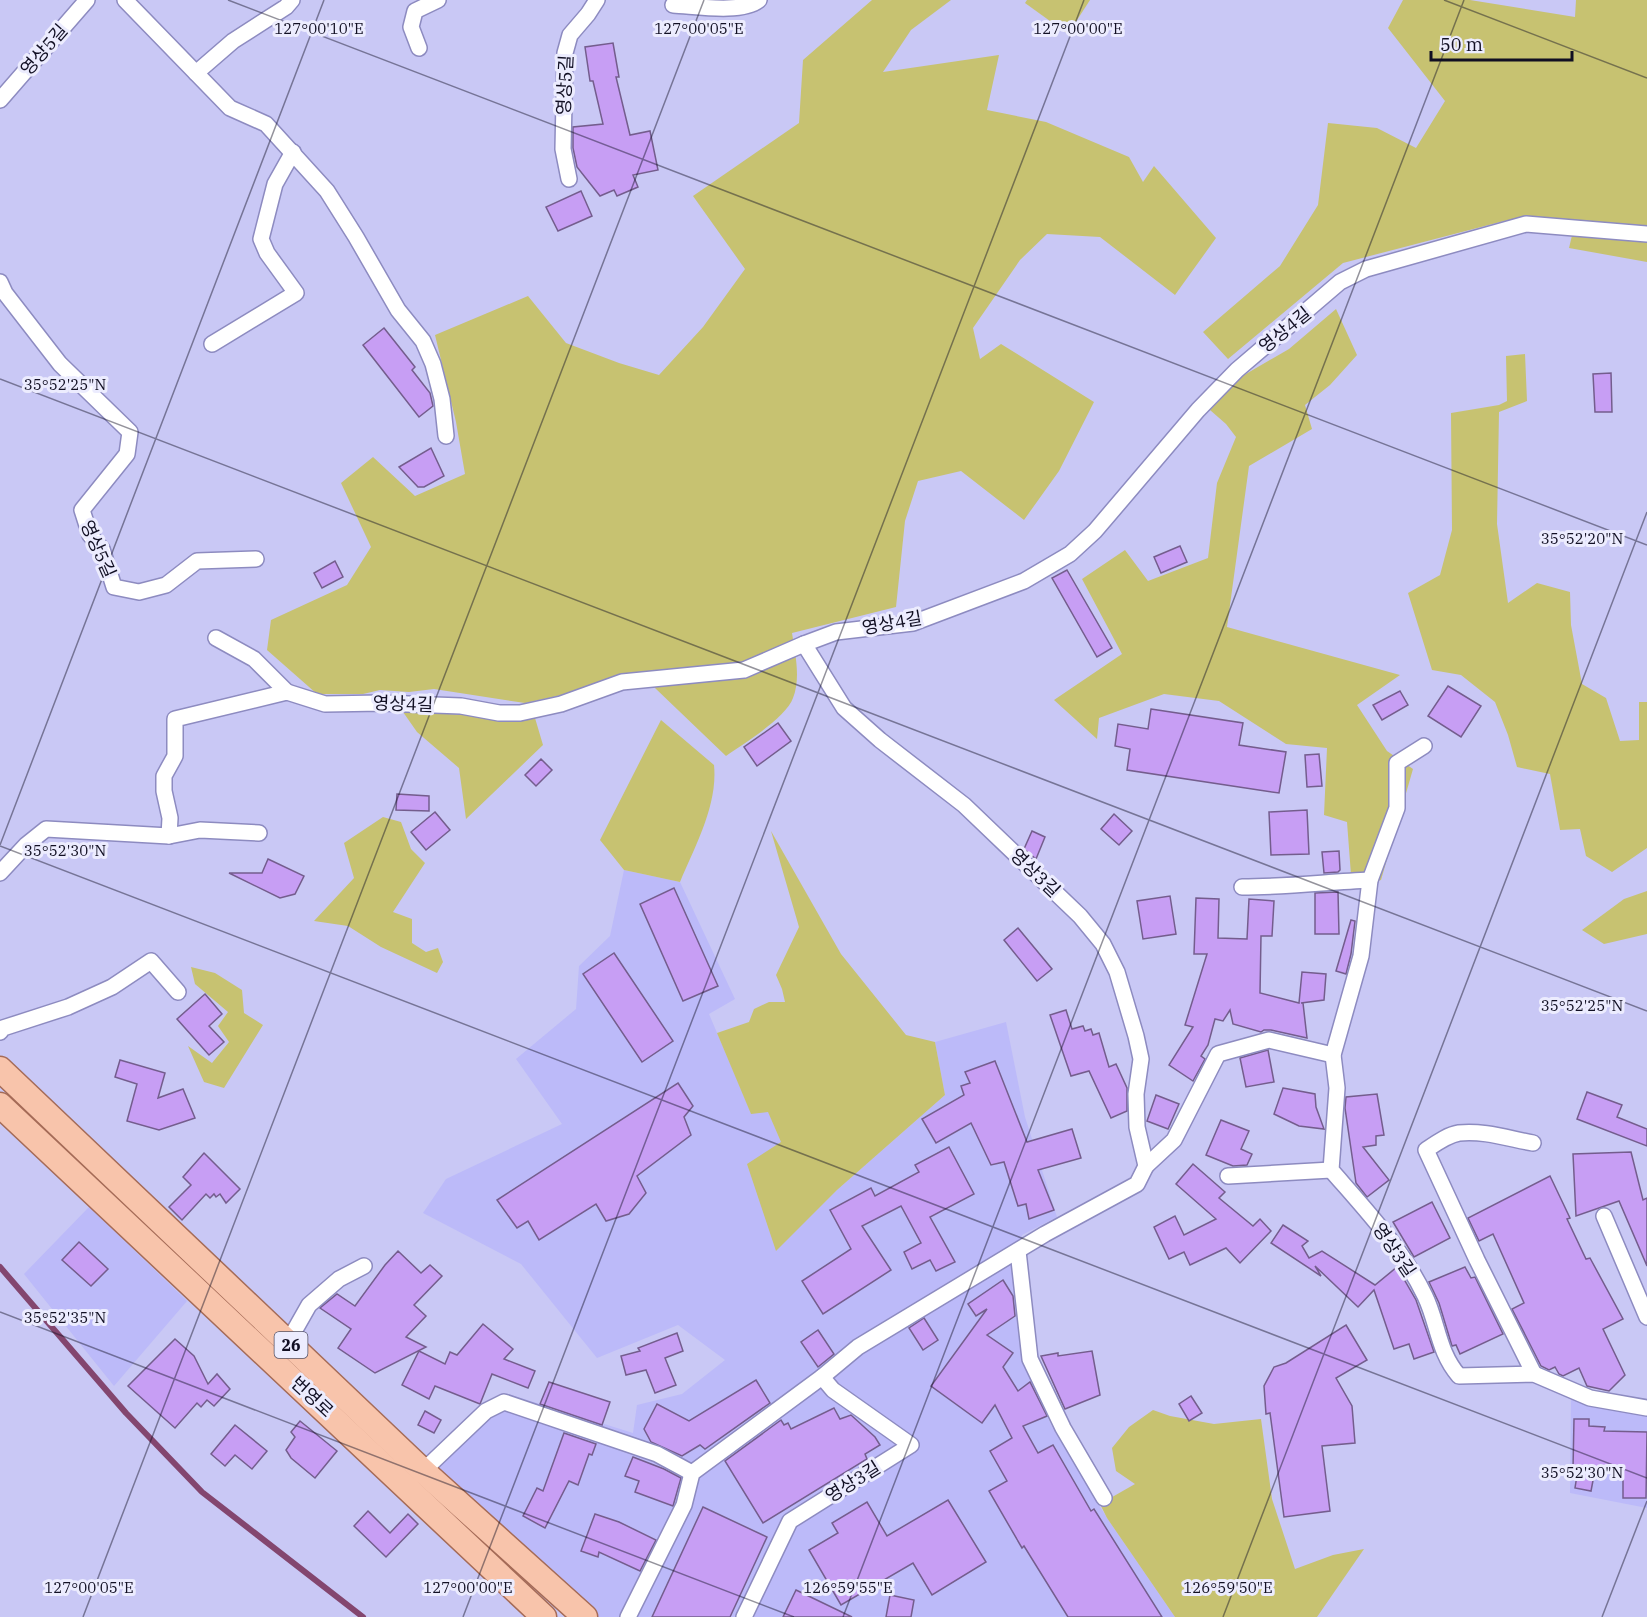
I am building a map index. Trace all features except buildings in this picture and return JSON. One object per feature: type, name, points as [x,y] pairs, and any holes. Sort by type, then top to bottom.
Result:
[{"type":"main road","name":"번영로","points":[[0,1069],[423,1471],[585,1617]]},
{"type":"main road","name":"번영로","points":[[0,1105],[544,1617]]},
{"type":"street","name":"영상5길","points":[[0,100],[87,0]]},
{"type":"street","points":[[125,0],[230,108],[266,124],[327,191],[398,310],[423,342],[434,364],[442,399],[446,436]]},
{"type":"street","points":[[196,73],[233,41],[286,8],[292,0]]},
{"type":"street","points":[[419,48],[411,27],[415,11],[438,0]]},
{"type":"street","name":"영상5길","points":[[569,179],[563,149],[565,53],[570,35],[597,0]]},
{"type":"street","points":[[673,5],[735,8],[753,5],[759,0]]},
{"type":"street","points":[[212,344],[296,293],[267,253],[261,239],[275,184],[293,152]]},
{"type":"street","name":"영상4길","points":[[287,692],[325,704],[381,703],[461,706],[499,713],[520,713],[561,704],[622,682],[744,670],[836,632],[913,624],[1024,581],[1070,554],[1095,531],[1198,410],[1237,370],[1340,282],[1366,269],[1526,224],[1647,234]]},
{"type":"street","name":"영상5길","points":[[0,282],[5,293],[60,364],[130,432],[127,454],[82,510],[90,535],[102,549],[114,587],[139,592],[166,585],[197,561],[256,559]]},
{"type":"street","points":[[216,638],[254,660],[287,692]]},
{"type":"street","name":"영상3길","points":[[804,644],[844,708],[880,740],[964,805],[1080,916],[1103,944],[1117,972],[1141,1059],[1136,1094],[1137,1127],[1146,1166]]},
{"type":"street","points":[[169,836],[170,818],[164,791],[164,776],[175,756],[175,719],[287,692]]},
{"type":"street","points":[[1228,1176],[1331,1170],[1336,1088],[1333,1055],[1361,956],[1370,880],[1397,808],[1397,763],[1424,746]]},
{"type":"street","points":[[0,873],[26,845],[46,830],[169,836],[200,830],[259,833]]},
{"type":"street","points":[[1242,887],[1288,887],[1310,883],[1370,880]]},
{"type":"street","points":[[0,1032],[3,1028],[68,1007],[112,987],[151,962],[178,992]]},
{"type":"street","points":[[628,1617],[684,1505],[692,1473],[822,1377],[858,1347],[1045,1234],[1137,1184],[1146,1166],[1174,1140],[1218,1054],[1269,1040],[1333,1055]]},
{"type":"street","points":[[1533,1143],[1485,1134],[1458,1133],[1437,1142],[1426,1150],[1477,1260],[1534,1374]]},
{"type":"street","name":"영상3길","points":[[1331,1170],[1392,1239],[1425,1296],[1448,1363],[1459,1376],[1534,1374],[1590,1398],[1647,1408]]},
{"type":"street","points":[[1604,1216],[1642,1291],[1647,1317]]},
{"type":"street","points":[[1018,1251],[1030,1359],[1063,1428],[1104,1498]]},
{"type":"street","points":[[288,1342],[309,1305],[339,1279],[364,1266]]},
{"type":"street","name":"영상3길","points":[[744,1617],[790,1521],[911,1445],[833,1390],[822,1377]]},
{"type":"street","points":[[423,1471],[486,1411],[504,1402],[657,1454],[692,1473]]},
{"type":"shaded area","points":[[872,0],[951,0],[911,30],[883,72],[999,55],[987,110],[1046,122],[1129,157],[1143,182],[1154,166],[1216,238],[1175,295],[1100,237],[1047,234],[1020,260],[973,328],[980,359],[1001,344],[1094,402],[1059,471],[1024,520],[961,471],[918,481],[905,521],[896,607],[792,633],[797,682],[789,706],[753,738],[726,756],[655,688],[647,671],[580,691],[525,703],[434,689],[409,692],[380,690],[363,694],[317,694],[267,650],[271,620],[347,585],[371,547],[341,483],[373,457],[415,496],[465,474],[456,422],[435,335],[528,296],[566,343],[659,375],[703,327],[745,269],[693,196],[799,123],[803,60]]},
{"type":"shaded area","points":[[1027,0],[1090,0],[1068,34],[1025,3]]},
{"type":"shaded area","points":[[1403,0],[1470,0],[1575,17],[1576,0],[1647,0],[1647,262],[1569,248],[1575,223],[1526,217],[1504,221],[1343,263],[1228,359],[1203,332],[1280,266],[1318,205],[1328,123],[1377,128],[1416,148],[1445,101],[1388,28]]},
{"type":"shaded area","points":[[1336,309],[1357,355],[1330,385],[1305,405],[1312,429],[1249,466],[1227,627],[1400,675],[1357,705],[1387,751],[1413,769],[1381,880],[1352,888],[1347,822],[1324,815],[1327,748],[1286,744],[1219,701],[1164,694],[1099,718],[1097,739],[1054,700],[1122,654],[1082,579],[1125,550],[1148,581],[1208,558],[1217,483],[1236,437],[1226,424],[1210,410],[1239,378],[1289,349]]},
{"type":"shaded area","points":[[1525,354],[1527,401],[1499,412],[1497,524],[1508,603],[1537,583],[1570,592],[1571,625],[1582,684],[1606,698],[1620,741],[1639,740],[1639,702],[1647,702],[1647,848],[1612,872],[1586,856],[1580,829],[1560,830],[1550,774],[1517,767],[1495,702],[1461,675],[1432,670],[1408,593],[1440,575],[1452,530],[1451,413],[1499,405],[1507,401],[1506,356]]},
{"type":"shaded area","points":[[403,712],[535,718],[543,745],[466,819],[459,768],[417,732]]},
{"type":"shaded area","points":[[661,720],[714,765],[709,810],[680,882],[624,870],[600,840]]},
{"type":"shaded area","points":[[383,817],[401,822],[411,849],[425,863],[393,912],[412,919],[412,943],[426,952],[438,948],[443,962],[437,973],[381,947],[348,926],[314,921],[354,878],[344,843]]},
{"type":"shaded area","points":[[771,831],[841,954],[906,1035],[935,1042],[945,1095],[837,1190],[776,1251],[747,1164],[781,1142],[768,1112],[751,1114],[717,1033],[749,1022],[754,1009],[769,1002],[785,1002],[776,975],[799,927]]},
{"type":"shaded area","points":[[624,870],[680,882],[735,999],[709,1014],[751,1113],[768,1111],[781,1142],[776,1250],[837,1190],[945,1095],[935,1042],[1006,1022],[1025,1117],[1057,1217],[1022,1235],[1018,1331],[1029,1374],[1051,1425],[1107,1518],[1175,1617],[595,1617],[425,1459],[508,1394],[633,1433],[637,1405],[682,1394],[725,1360],[678,1325],[597,1358],[521,1264],[423,1213],[446,1179],[562,1124],[516,1059],[576,1009],[579,966],[610,936]]},
{"type":"shaded area","points":[[1647,891],[1647,934],[1604,944],[1582,930],[1624,899]]},
{"type":"shaded area","points":[[191,967],[215,973],[242,990],[244,1013],[263,1025],[224,1088],[204,1082],[188,1046],[212,1063],[229,1042],[218,1026],[228,1012],[195,984]]},
{"type":"shaded area","points":[[89,1207],[187,1301],[114,1386],[24,1274]]},
{"type":"shaded area","points":[[1571,1399],[1647,1416],[1647,1508],[1570,1493]]},
{"type":"shaded area","points":[[1153,1410],[1170,1416],[1214,1424],[1261,1419],[1272,1499],[1295,1569],[1333,1555],[1364,1549],[1317,1617],[1175,1617],[1107,1518],[1100,1504],[1135,1484],[1116,1471],[1112,1448],[1129,1427]]},
{"type":"waterway","points":[[0,1267],[126,1413],[202,1492],[363,1617]]}]
